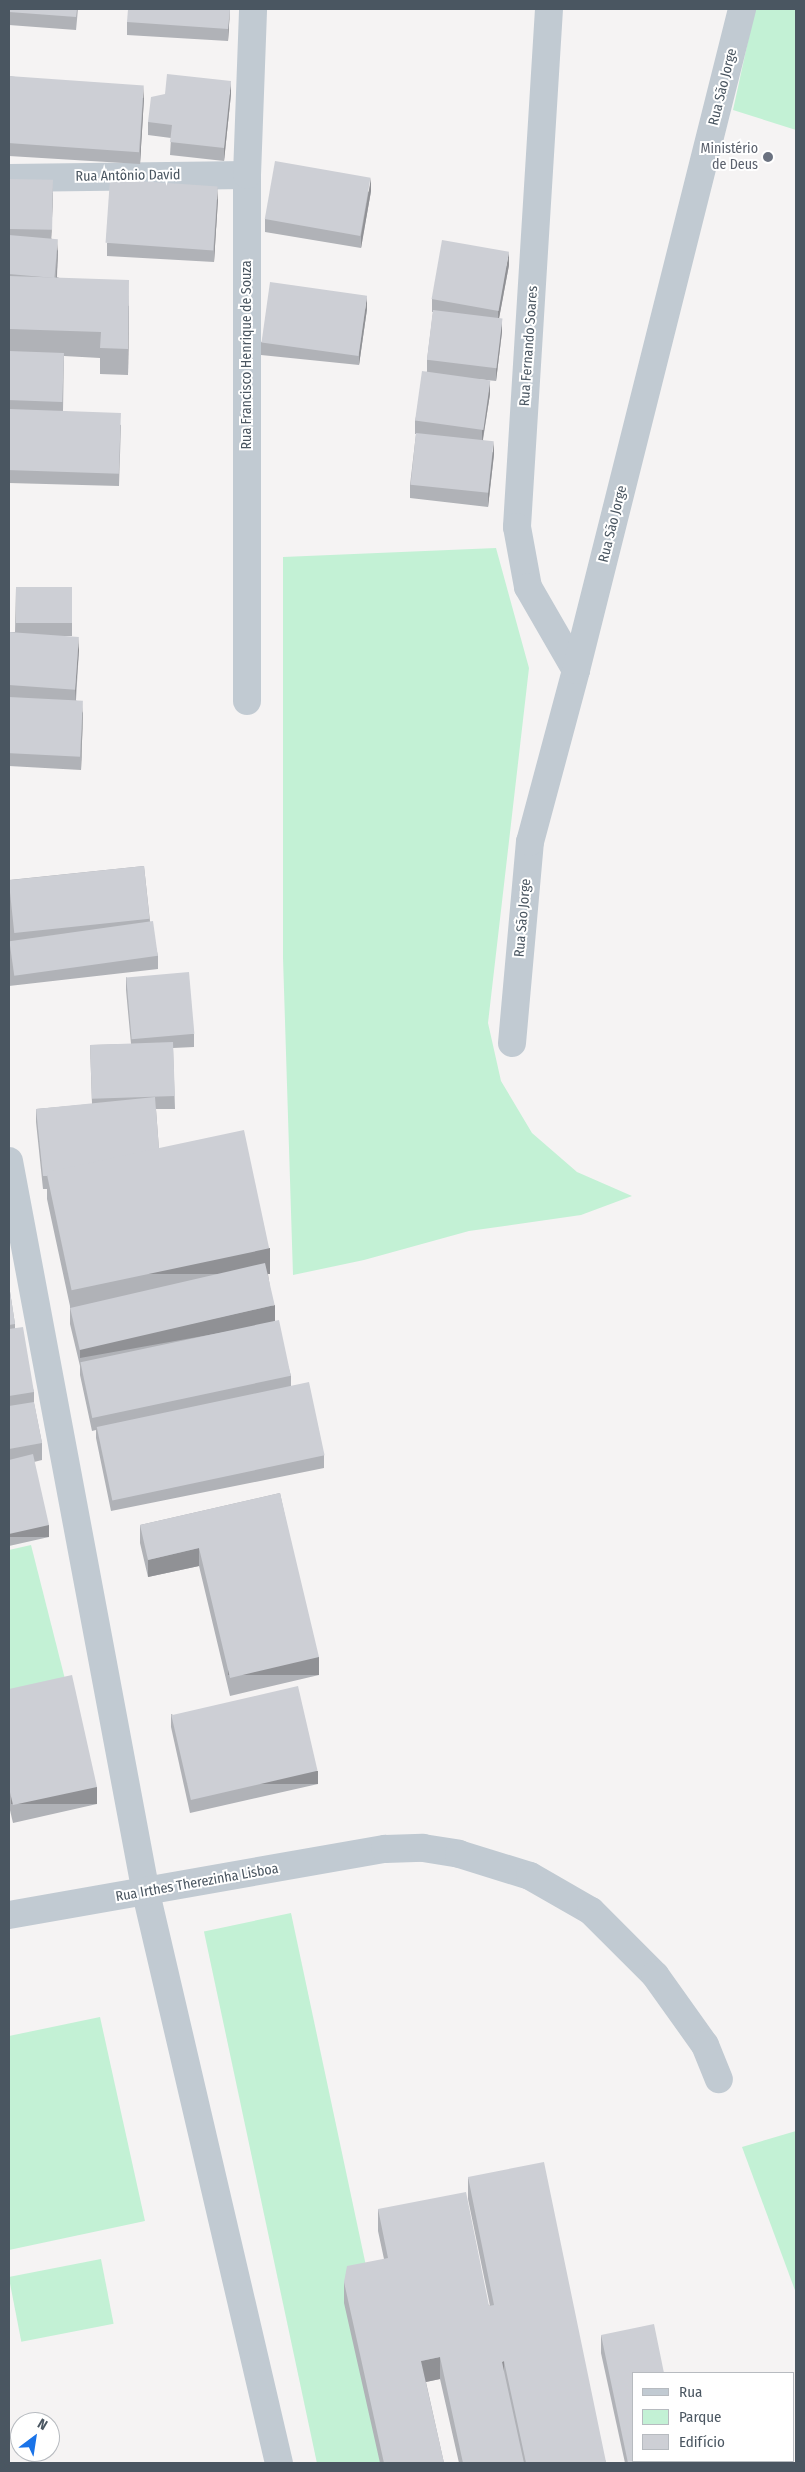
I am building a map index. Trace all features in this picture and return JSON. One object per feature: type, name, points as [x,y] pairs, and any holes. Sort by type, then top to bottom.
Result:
[{"type":"street","name":"Rua Francisco Henrique de Souza","points":[[246,701],[247,175],[253,9]]},
{"type":"street","name":"Rua Fernando Soares","points":[[549,9],[517,527],[528,587],[576,670]]},
{"type":"street","name":"Rua São Jorge","points":[[512,1043],[530,842],[576,670],[742,9]]},
{"type":"street","name":"Rua Antônio David","points":[[9,178],[247,175]]},
{"type":"street","points":[[9,1161],[146,1893],[278,2463]]},
{"type":"street","name":"Rua Irthes Therezinha Lisboa","points":[[9,1914],[146,1893],[385,1849],[423,1848],[492,1863],[530,1876],[591,1911],[655,1974],[705,2045],[719,2079]]},
{"type":"green space","points":[[755,9],[796,9],[796,130],[733,110]]},
{"type":"green space","points":[[496,548],[529,668],[488,1023],[501,1081],[532,1133],[577,1172],[632,1196],[581,1215],[469,1231],[364,1260],[293,1275],[283,958],[283,557]]},
{"type":"green space","points":[[31,1545],[67,1687],[9,1701],[9,1550]]},
{"type":"green space","points":[[291,1913],[408,2463],[317,2463],[204,1932]]},
{"type":"green space","points":[[100,2017],[145,2221],[9,2250],[9,2036]]},
{"type":"green space","points":[[796,2131],[796,2293],[742,2147]]},
{"type":"green space","points":[[101,2259],[114,2324],[21,2342],[9,2277]]},
{"type":"building","points":[[9,9],[77,9],[76,17],[9,12]]},
{"type":"building","points":[[128,9],[230,9],[228,29],[127,22]]},
{"type":"building","points":[[167,74],[231,81],[224,148],[170,142],[172,125],[148,122],[151,97],[165,94]]},
{"type":"building","points":[[9,76],[144,85],[139,152],[9,143]]},
{"type":"building","points":[[275,161],[371,178],[360,236],[265,219]]},
{"type":"building","points":[[9,179],[53,180],[52,230],[9,229]]},
{"type":"building","points":[[110,179],[218,187],[213,250],[106,243]]},
{"type":"building","points":[[9,235],[58,239],[54,278],[9,274]]},
{"type":"building","points":[[442,240],[509,252],[499,311],[432,299]]},
{"type":"building","points":[[9,276],[129,280],[128,349],[100,348],[101,332],[9,329]]},
{"type":"building","points":[[270,282],[367,296],[359,356],[262,342]]},
{"type":"building","points":[[433,310],[502,319],[496,368],[427,360]]},
{"type":"building","points":[[9,351],[64,353],[62,402],[9,400]]},
{"type":"building","points":[[422,371],[490,381],[483,430],[415,421]]},
{"type":"building","points":[[9,409],[121,413],[119,474],[9,470]]},
{"type":"building","points":[[416,433],[494,441],[488,493],[411,485]]},
{"type":"building","points":[[16,587],[72,587],[72,623],[16,623]]},
{"type":"building","points":[[9,632],[79,637],[75,690],[9,685]]},
{"type":"building","points":[[9,697],[83,701],[80,757],[9,753]]},
{"type":"building","points":[[144,866],[150,919],[14,933],[9,880]]},
{"type":"building","points":[[153,921],[158,956],[14,976],[9,941]]},
{"type":"building","points":[[189,972],[194,1034],[132,1039],[126,977]]},
{"type":"building","points":[[173,1042],[175,1096],[92,1099],[90,1045]]},
{"type":"building","points":[[155,1097],[159,1149],[43,1176],[36,1109]]},
{"type":"building","points":[[244,1130],[269,1248],[72,1290],[46,1172]]},
{"type":"building","points":[[265,1263],[275,1305],[80,1350],[70,1308]]},
{"type":"building","points":[[9,1285],[15,1324],[9,1325]]},
{"type":"building","points":[[279,1320],[291,1376],[92,1418],[80,1362]]},
{"type":"building","points":[[23,1327],[34,1392],[9,1396],[9,1329]]},
{"type":"building","points":[[309,1382],[325,1455],[112,1500],[97,1427]]},
{"type":"building","points":[[34,1402],[42,1443],[9,1449],[9,1406]]},
{"type":"building","points":[[33,1454],[49,1525],[9,1534],[9,1460]]},
{"type":"building","points":[[280,1493],[319,1657],[230,1678],[199,1548],[148,1560],[140,1525]]},
{"type":"building","points":[[72,1675],[97,1787],[13,1805],[9,1788],[9,1689]]},
{"type":"building","points":[[298,1686],[318,1771],[191,1800],[171,1715]]},
{"type":"building","points":[[544,2162],[606,2462],[526,2463],[504,2361],[502,2362],[524,2463],[463,2463],[440,2357],[421,2361],[444,2463],[384,2463],[344,2282],[347,2266],[388,2258],[378,2209],[466,2192],[489,2306],[494,2305],[468,2177]]},
{"type":"building","points":[[654,2324],[664,2372],[632,2372],[632,2462],[683,2463],[628,2463],[601,2335]]},
{"type":"place","name":"Ministério de Deus","points":[[768,157]]}]
